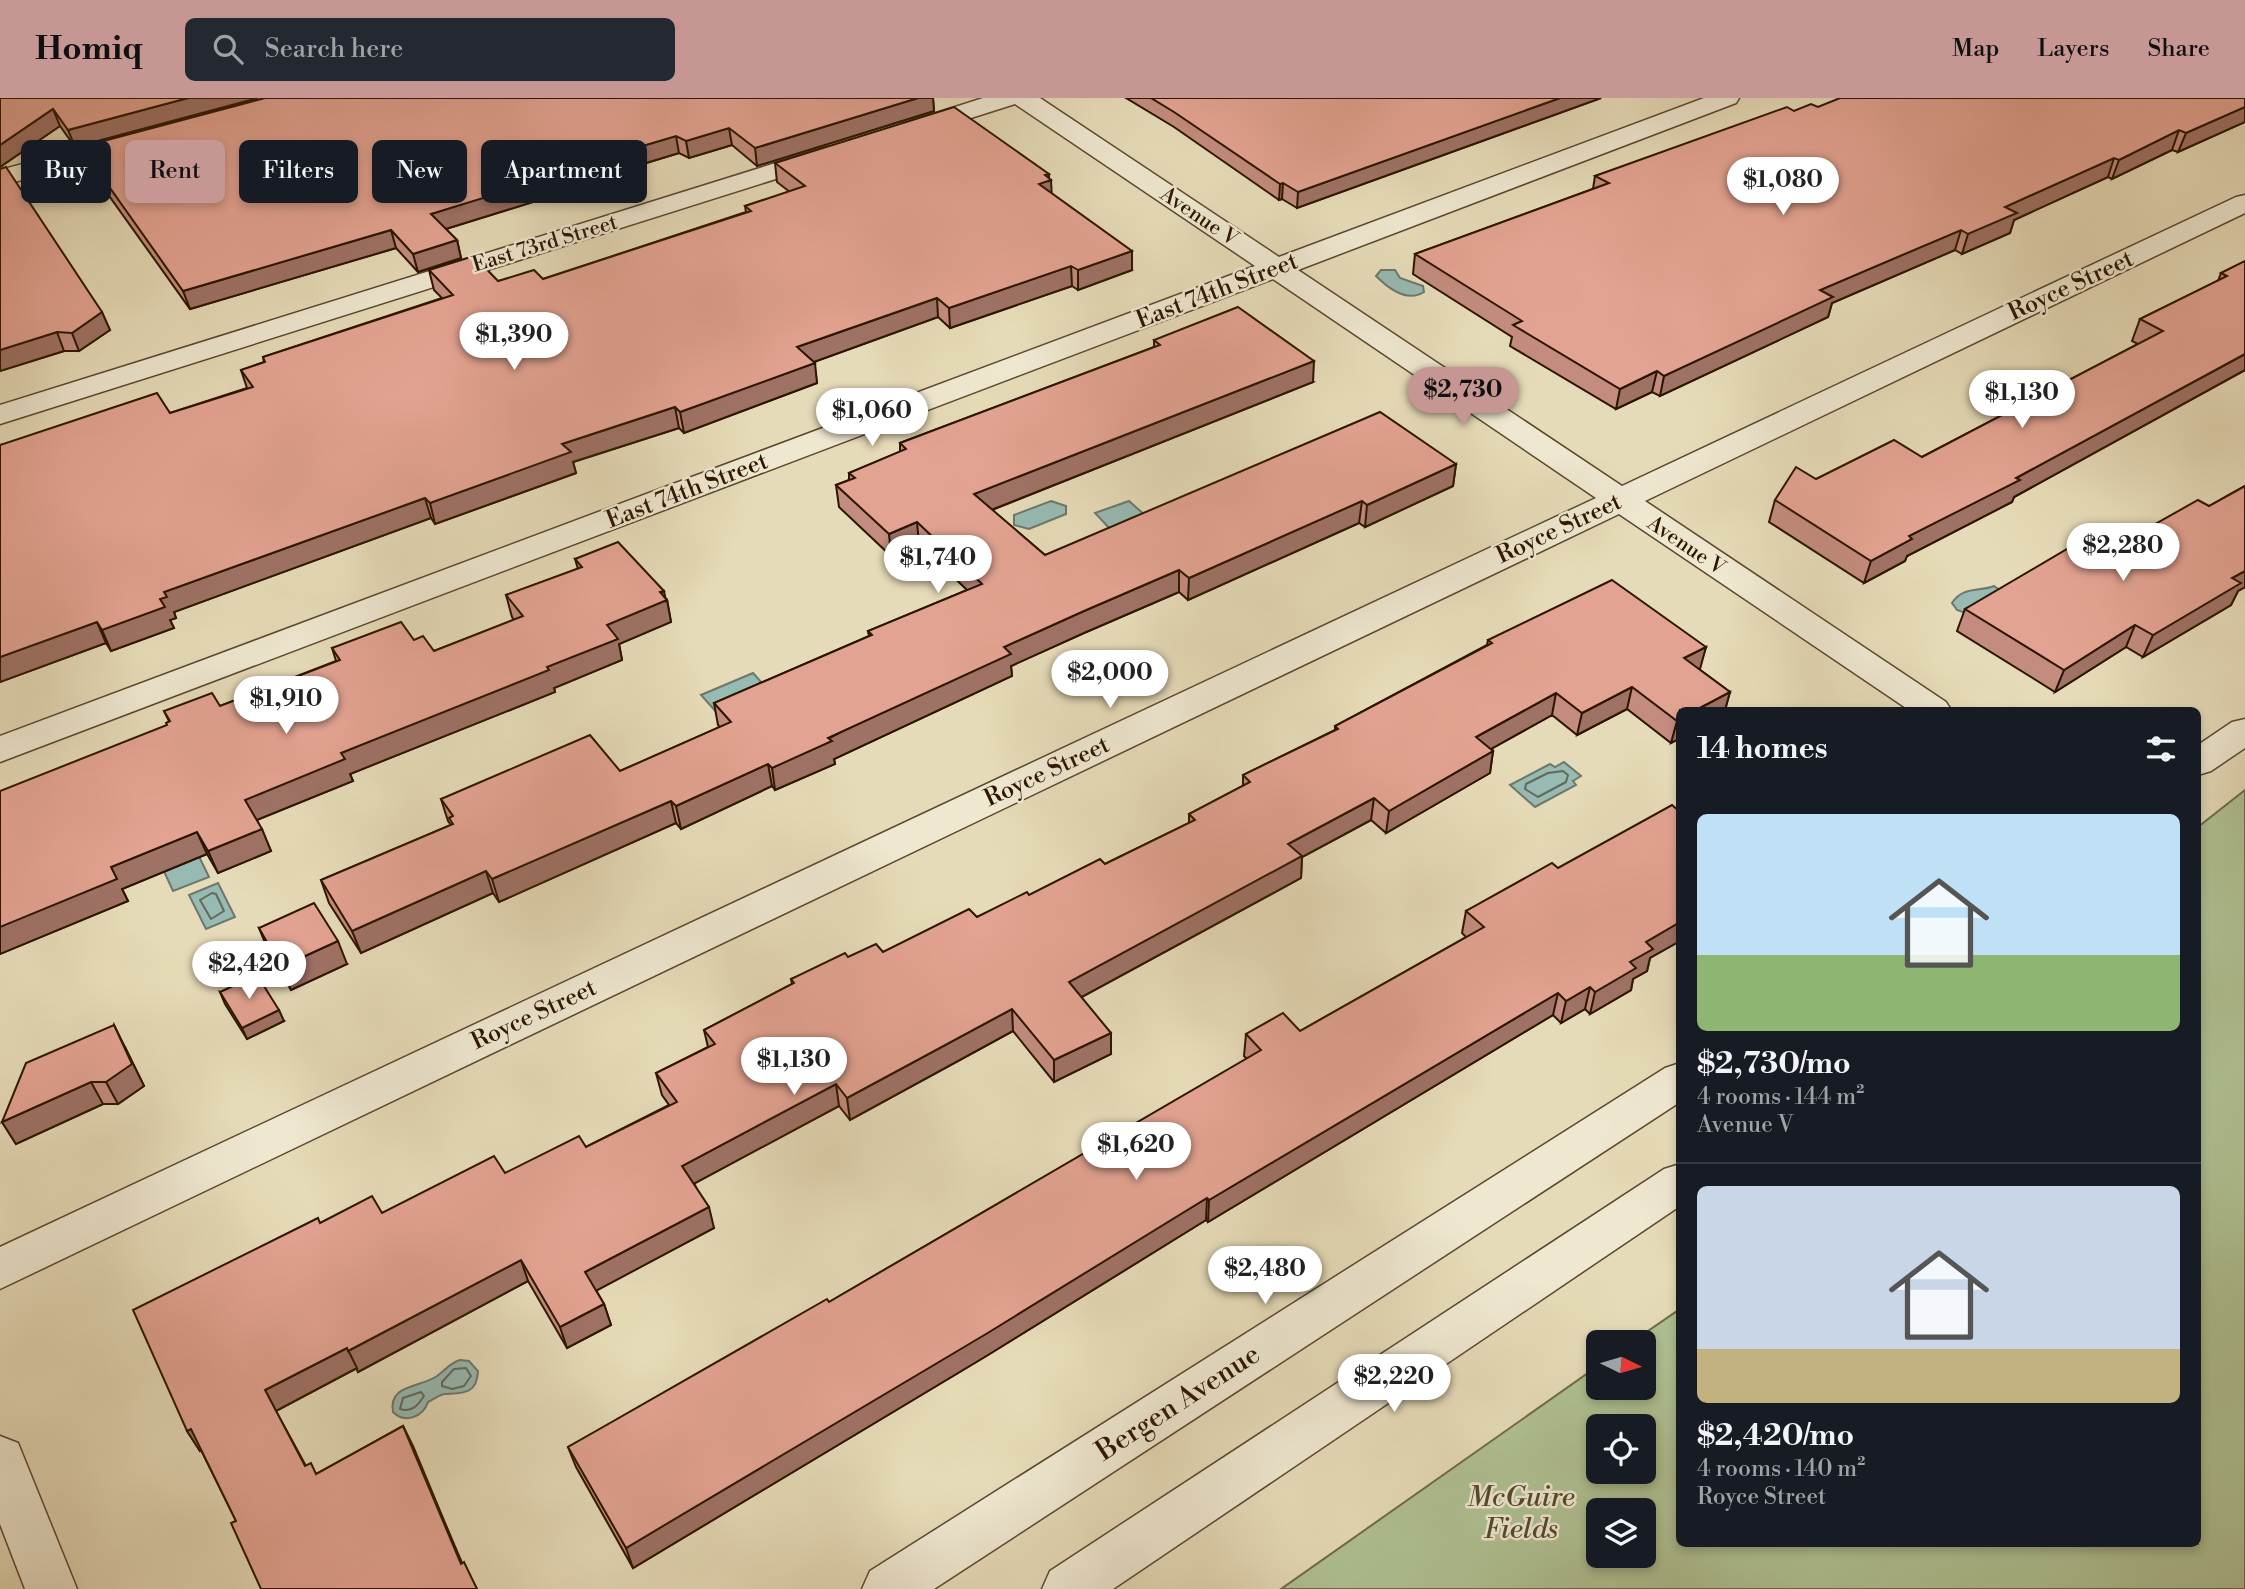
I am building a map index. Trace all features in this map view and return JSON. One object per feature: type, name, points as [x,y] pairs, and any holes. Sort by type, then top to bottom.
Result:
[{"type":"street","points":[[880,139],[1009,98]]},
{"type":"street","name":"Avenue V","points":[[1023,98],[1928,707]]},
{"type":"street","name":"East 74th Street","points":[[0,750],[1727,98]]},
{"type":"street","points":[[0,178],[162,134]]},
{"type":"street","name":"East 73rd Street","points":[[0,415],[853,147]]},
{"type":"street","name":"Royce Street","points":[[0,1269],[2245,203]]},
{"type":"street","points":[[2201,759],[2245,731]]},
{"type":"street","name":"Bergen Avenue","points":[[888,1589],[1676,1083]]},
{"type":"street","points":[[1068,1589],[1676,1185]]},
{"type":"street","points":[[0,1459],[51,1589]]},
{"type":"green space","name":"McGuire Fields","points":[[2245,790],[2245,1589],[1281,1589],[1586,1374],[1586,1400],[1656,1400],[1656,1330],[1649,1330],[1676,1312],[1676,1547],[2201,1547],[2201,825]]},
{"type":"water","points":[[1381,270],[1395,270],[1400,278],[1423,286],[1424,292],[1411,296],[1398,293],[1376,276]]},
{"type":"water","points":[[1051,501],[1066,506],[1066,514],[1029,529],[1014,525],[1014,515]]},
{"type":"water","points":[[1129,501],[1146,516],[1111,530],[1095,513]]},
{"type":"water","points":[[1994,586],[2004,593],[1968,614],[1957,610],[1952,603],[1961,594]]},
{"type":"water","points":[[753,673],[770,692],[718,714],[701,695]]},
{"type":"water","points":[[1564,762],[1581,776],[1573,781],[1576,785],[1535,807],[1510,785],[1550,764],[1555,767]]},
{"type":"water","points":[[192,842],[209,877],[173,891],[157,856]]},
{"type":"water","points":[[218,883],[235,917],[206,929],[189,895]]},
{"type":"water","points":[[460,1360],[469,1361],[478,1371],[472,1389],[463,1393],[443,1394],[428,1402],[422,1412],[413,1417],[403,1418],[393,1412],[395,1396],[400,1391],[430,1380]]},
{"type":"building","points":[[0,98],[188,98],[68,130],[53,109],[0,145]]},
{"type":"building","points":[[265,98],[918,98],[755,148],[729,128],[686,141],[676,136],[647,145],[647,140],[481,140],[481,199],[467,203],[467,140],[372,140],[372,203],[467,203],[431,214],[457,240],[413,254],[391,230],[183,291],[111,189],[111,140],[107,140]]},
{"type":"building","points":[[1151,98],[1560,98],[1298,192],[1283,183],[1280,184]]},
{"type":"building","points":[[1840,98],[2245,98],[2245,107],[2186,133],[2179,130],[2119,160],[2114,158],[2005,207],[2017,213],[1968,234],[1961,230],[1820,290],[1833,297],[1664,376],[1657,371],[1620,389],[1513,325],[1522,321],[1415,254],[1609,183],[1595,176],[1787,107],[1794,111],[1811,104],[1818,107]]},
{"type":"building","points":[[954,107],[1049,174],[1045,175],[1051,180],[1039,184],[1132,251],[1078,270],[1071,266],[949,308],[937,298],[797,347],[815,363],[680,412],[675,407],[562,444],[571,452],[430,503],[425,498],[164,592],[167,597],[160,599],[165,607],[102,630],[97,622],[0,657],[0,445],[157,393],[170,413],[253,387],[241,370],[265,362],[263,357],[453,295],[429,270],[474,256],[498,281],[534,270],[543,279],[751,211],[745,206],[805,186],[775,163]]},
{"type":"building","points":[[6,167],[21,190],[21,203],[30,203],[102,312],[72,333],[57,332],[0,350],[0,169]]},
{"type":"building","points":[[2245,261],[2245,354],[2016,478],[2020,480],[1909,536],[1912,539],[1871,561],[1775,500],[1796,467],[1816,479],[1894,440],[1922,457],[2163,331],[2140,319],[2227,276],[2221,273]]},
{"type":"building","points":[[1238,307],[1314,361],[974,494],[1045,555],[1380,412],[1456,464],[1367,505],[1362,501],[1189,578],[1179,570],[1084,611],[1004,647],[1011,654],[828,738],[832,741],[772,768],[768,764],[676,806],[671,801],[492,879],[486,871],[352,931],[321,880],[453,824],[449,818],[453,816],[441,799],[590,735],[620,771],[731,722],[714,703],[872,635],[868,631],[982,584],[917,522],[889,534],[836,485],[855,478],[849,473],[906,449],[900,443],[1160,345],[1154,340]]},
{"type":"building","points":[[2245,486],[2245,571],[2232,578],[2241,583],[2153,635],[2135,625],[2064,670],[1965,609],[2101,529],[2123,542],[2198,500],[2209,506]]},
{"type":"building","points":[[618,542],[664,591],[660,592],[667,600],[607,625],[618,639],[547,667],[549,670],[341,753],[345,759],[245,800],[262,829],[208,851],[197,832],[111,867],[117,879],[0,927],[0,791],[167,725],[170,721],[164,711],[212,693],[220,706],[340,660],[332,648],[401,622],[414,640],[423,636],[434,651],[523,616],[506,595],[582,567],[575,559]]},
{"type":"building","points":[[1612,580],[1706,647],[1684,658],[1730,692],[1702,707],[1676,707],[1676,720],[1632,687],[1582,713],[1556,693],[1476,737],[1493,751],[1389,811],[1374,798],[1288,844],[1302,856],[1069,982],[1111,1033],[1054,1060],[1012,1009],[847,1098],[836,1084],[682,1166],[709,1207],[585,1272],[604,1304],[560,1327],[521,1260],[348,1351],[347,1348],[265,1390],[305,1466],[311,1463],[316,1474],[403,1426],[461,1564],[464,1562],[477,1589],[261,1589],[231,1523],[236,1521],[191,1429],[187,1431],[133,1310],[318,1218],[320,1223],[372,1196],[382,1213],[494,1156],[505,1173],[579,1136],[586,1147],[677,1102],[656,1073],[715,1044],[704,1030],[794,983],[791,979],[845,953],[848,957],[876,944],[883,952],[969,909],[977,917],[1027,892],[1029,895],[1100,859],[1105,864],[1195,820],[1189,814],[1250,782],[1243,775],[1338,729],[1335,726],[1492,643],[1488,640]]},
{"type":"building","points":[[1672,805],[1676,808],[1676,924],[1646,942],[1653,949],[1630,962],[1636,968],[1595,992],[1590,987],[1566,1001],[1558,993],[1209,1200],[1207,1198],[986,1334],[626,1548],[568,1447],[827,1299],[829,1302],[1261,1050],[1246,1034],[1283,1013],[1300,1031],[1484,927],[1466,911],[1552,863],[1558,868]]},
{"type":"building","points":[[314,903],[338,941],[281,967],[259,928]]},
{"type":"building","points":[[257,975],[279,1010],[242,1028],[220,992]]},
{"type":"building","points":[[114,1025],[132,1064],[106,1082],[91,1082],[2,1122],[26,1063]]}]
